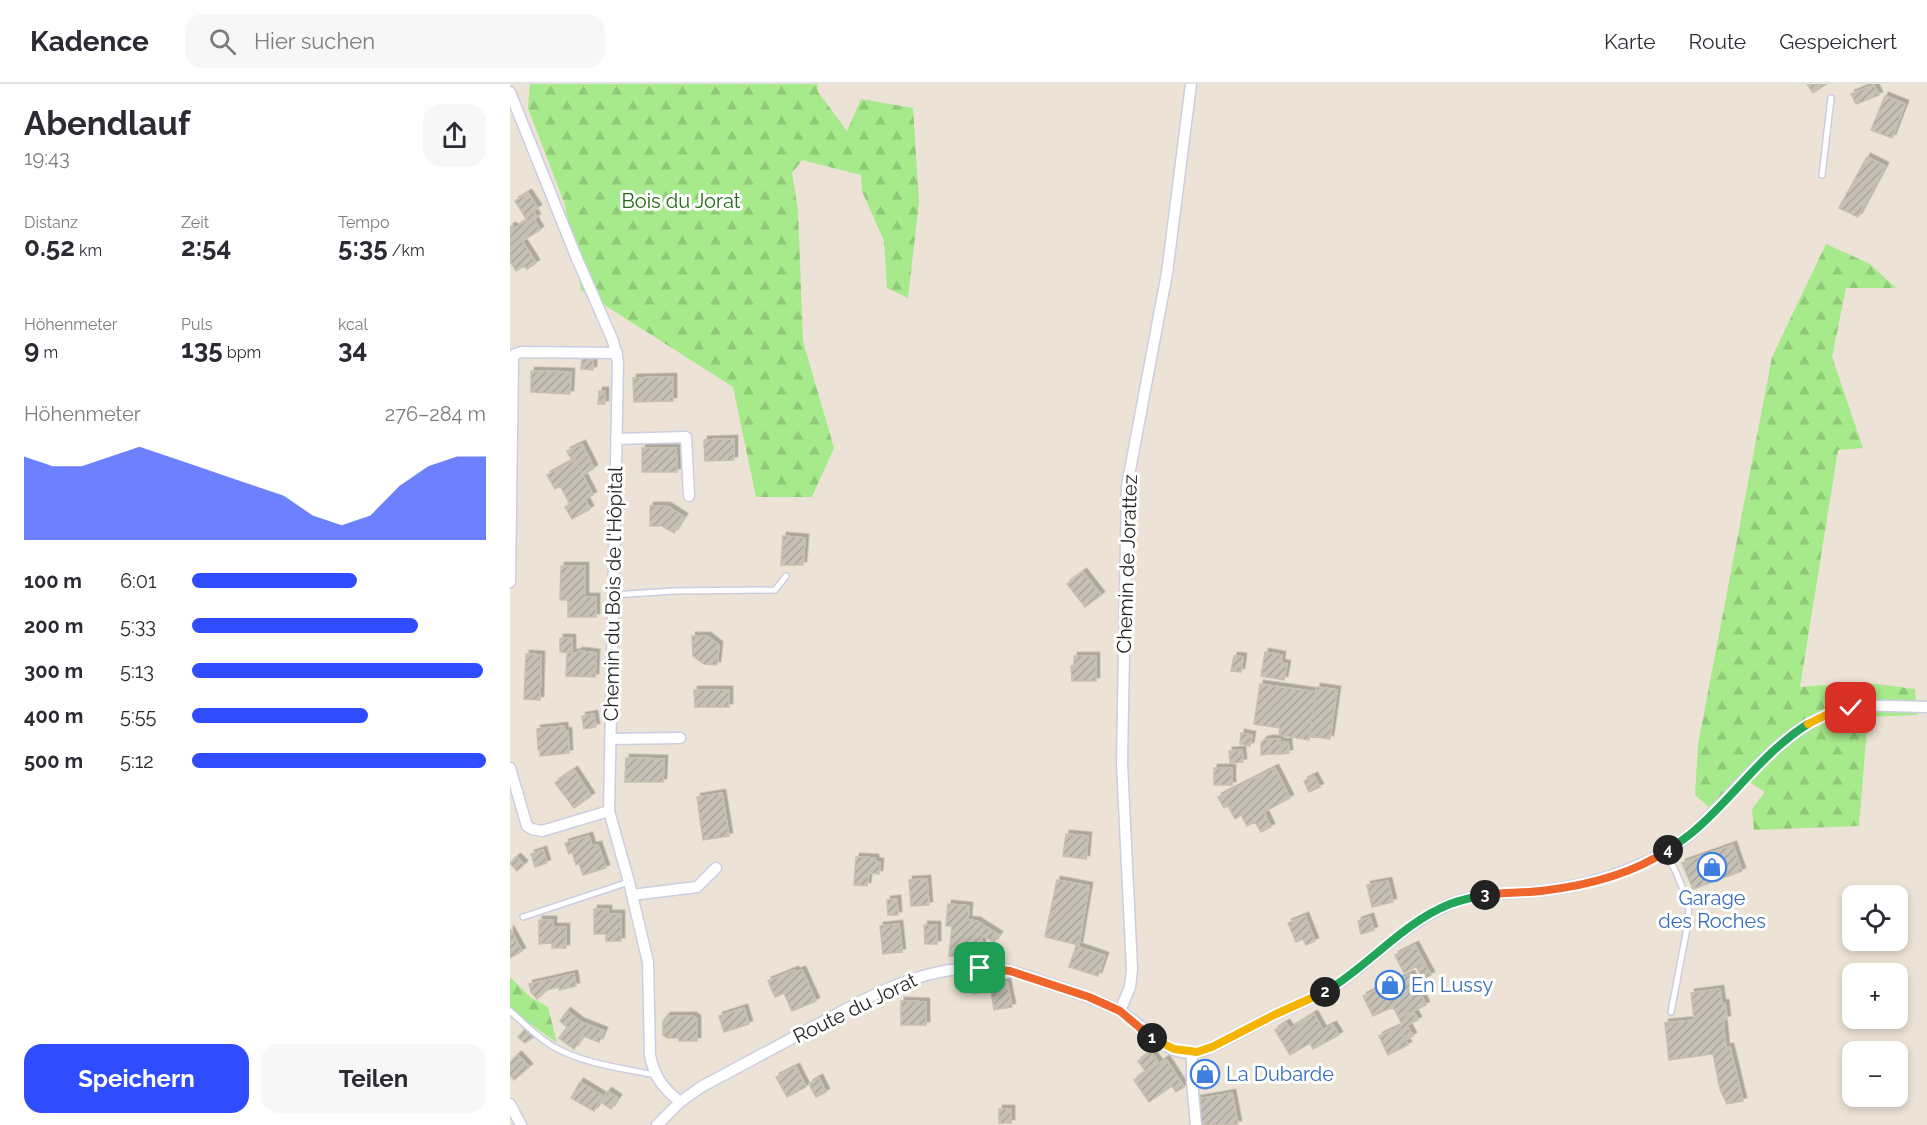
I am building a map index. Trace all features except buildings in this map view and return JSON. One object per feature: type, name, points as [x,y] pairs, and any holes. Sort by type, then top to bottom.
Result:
[{"type":"street","name":"Chemin de Jorattez","points":[[1120,1011],[1130,987],[1132,969],[1122,763],[1127,486],[1167,273],[1191,84]]},
{"type":"street","name":"Chemin du Bois de l'Hôpital","points":[[510,92],[617,353],[609,811],[633,895],[648,962],[650,1055],[655,1075]]},
{"type":"street","points":[[510,582],[513,359],[515,354],[522,351],[617,353]]},
{"type":"street","points":[[616,439],[686,437],[689,496]]},
{"type":"street","points":[[1196,1125],[1192,1053],[1212,1047],[1276,1014],[1326,992],[1413,925],[1450,904],[1490,894],[1539,891],[1584,884],[1608,877],[1665,852],[1692,833],[1776,748],[1814,720],[1837,711],[1863,706],[1927,707]]},
{"type":"street","points":[[610,739],[680,738]]},
{"type":"street","points":[[510,768],[528,826],[532,830],[543,831],[609,811]]},
{"type":"street","points":[[633,895],[697,887],[716,868]]},
{"type":"street","name":"Route du Jorat","points":[[657,1125],[680,1102],[701,1088],[863,1000],[902,982],[932,973],[962,968],[995,968],[1010,971],[1089,997],[1120,1011],[1160,1043],[1192,1053]]},
{"type":"street","points":[[655,1075],[680,1102]]},
{"type":"street","points":[[510,1104],[521,1125]]},
{"type":"lane","points":[[1822,175],[1831,98]]},
{"type":"lane","points":[[613,595],[674,591],[775,590],[786,576]]},
{"type":"lane","points":[[1665,852],[1689,904],[1688,923],[1671,1012]]},
{"type":"lane","points":[[523,917],[629,882]]},
{"type":"lane","points":[[510,1011],[552,1046],[569,1054],[592,1062],[655,1075]]},
{"type":"green space","name":"Bois du Jorat","points":[[530,84],[817,84],[818,92],[847,131],[861,99],[913,108],[919,202],[908,298],[887,288],[884,241],[862,191],[861,175],[802,160],[792,173],[798,210],[803,341],[834,448],[812,497],[756,497],[733,387],[581,290],[565,205],[528,108]]},
{"type":"green space","points":[[1826,244],[1870,264],[1896,288],[1846,288],[1832,357],[1863,448],[1838,450],[1800,687],[1862,682],[1915,689],[1917,715],[1868,717],[1859,826],[1754,830],[1752,809],[1765,792],[1743,778],[1709,807],[1695,795],[1698,744],[1772,357]]},
{"type":"green space","points":[[510,977],[530,997],[548,1007],[557,1043],[510,1009]]},
{"type":"place","name":"Garage des Roches","points":[[1712,867]]},
{"type":"place","name":"En Lussy","points":[[1390,985]]},
{"type":"place","name":"La Dubarde","points":[[1205,1074]]},
{"type":"route","points":[[980,968],[1010,971],[1089,997],[1120,1011],[1167,1047],[1192,1053],[1203,1051],[1326,992],[1413,925],[1450,904],[1490,894],[1576,886],[1640,865],[1665,852],[1704,822],[1782,742],[1814,720],[1851,708]]}]
